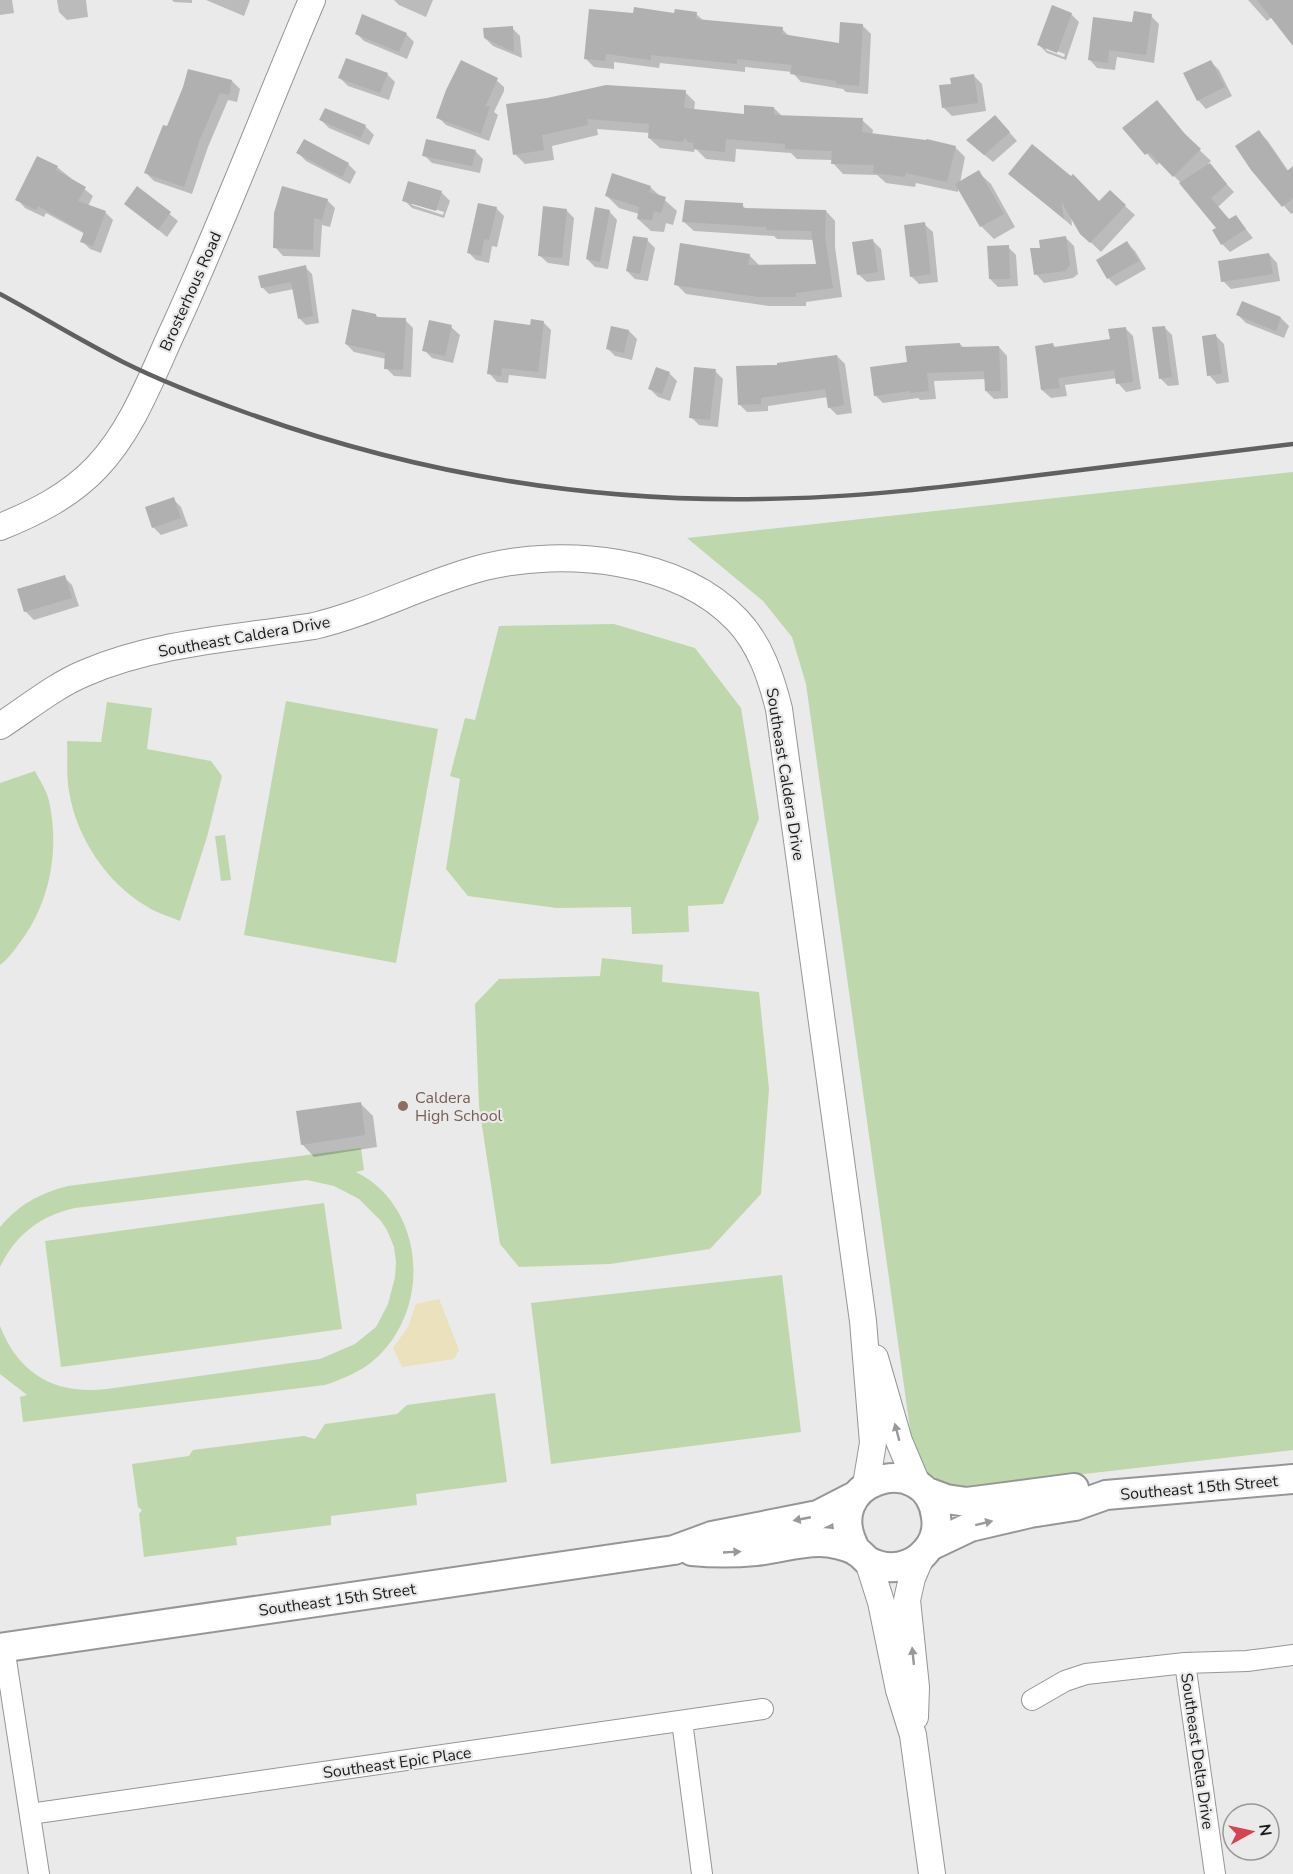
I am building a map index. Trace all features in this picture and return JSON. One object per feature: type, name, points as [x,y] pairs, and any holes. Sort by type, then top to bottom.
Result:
[{"type":"main road","points":[[892,1477],[906,1479],[921,1489],[933,1504],[937,1518],[936,1533],[926,1552],[909,1564],[895,1568],[881,1566],[862,1556],[849,1539],[846,1524],[848,1509],[861,1490],[879,1479],[892,1477]]},
{"type":"main road","name":"Southeast 15th Street","points":[[926,1552],[970,1527],[1030,1513],[1075,1506],[1106,1495],[1293,1479]]},
{"type":"main road","name":"Southeast 15th Street","points":[[921,1489],[946,1498],[967,1502],[1074,1488],[1106,1495]]},
{"type":"main road","name":"Southeast 15th Street","points":[[674,1550],[712,1536],[818,1515],[861,1490]]},
{"type":"main road","name":"Southeast 15th Street","points":[[2,1647],[674,1550],[724,1553],[821,1542],[839,1545],[862,1556]]},
{"type":"street","name":"Brosterhous Road","points":[[0,527],[49,504],[80,482],[106,455],[133,416],[208,253],[312,0]]},
{"type":"street","name":"Southeast Caldera Drive","points":[[0,726],[63,684],[86,673],[138,655],[314,626],[342,619],[456,575],[510,562],[566,558],[598,560],[663,575],[698,590],[720,603],[739,622],[756,647],[771,675],[779,709],[863,1321],[873,1443],[861,1490]]},
{"type":"street","name":"Southeast Caldera Drive","points":[[863,1321],[886,1390],[899,1441],[921,1489]]},
{"type":"street","points":[[913,1735],[916,1687],[907,1600],[912,1578],[926,1552]]},
{"type":"street","points":[[862,1556],[881,1602],[899,1690],[913,1735],[932,1874]]},
{"type":"street","points":[[2,1647],[39,1874]]},
{"type":"street","points":[[1032,1700],[1065,1681],[1086,1674],[1185,1663],[1247,1661],[1293,1655]]},
{"type":"street","name":"Southeast Delta Drive","points":[[1185,1663],[1215,1874]]},
{"type":"street","name":"Southeast Epic Place","points":[[30,1814],[764,1709]]},
{"type":"street","points":[[682,1721],[702,1874]]},
{"type":"green space","points":[[1293,472],[1293,1450],[961,1488],[917,1479],[806,684],[792,637],[763,601],[687,538]]},
{"type":"green space","points":[[614,624],[695,648],[741,708],[759,819],[723,904],[688,906],[689,932],[632,934],[631,907],[557,908],[468,896],[446,869],[460,779],[450,776],[465,718],[475,720],[499,626]]},
{"type":"green space","points":[[286,701],[438,729],[396,963],[244,935]]},
{"type":"green space","points":[[107,702],[152,708],[147,749],[211,761],[222,776],[207,837],[180,921],[158,913],[118,885],[106,872],[86,842],[78,825],[69,791],[67,741],[101,742]]},
{"type":"green space","points":[[35,771],[48,797],[52,820],[50,876],[38,913],[12,953],[0,965],[0,783]]},
{"type":"green space","points":[[225,835],[231,880],[221,881],[215,836]]},
{"type":"green space","points":[[602,958],[663,965],[662,982],[759,992],[769,1089],[761,1194],[710,1249],[610,1264],[519,1267],[500,1244],[479,1106],[475,1004],[499,979],[600,976]]},
{"type":"green space","points":[[361,1148],[364,1170],[356,1172],[379,1188],[396,1209],[408,1234],[413,1260],[412,1288],[406,1314],[393,1339],[374,1360],[351,1375],[325,1385],[23,1422],[20,1397],[27,1395],[0,1374],[0,1326],[8,1343],[29,1369],[56,1385],[71,1389],[107,1389],[320,1359],[355,1344],[376,1327],[388,1304],[395,1277],[396,1262],[394,1247],[387,1230],[359,1199],[334,1186],[307,1180],[62,1211],[30,1228],[6,1255],[0,1267],[0,1227],[22,1206],[39,1196],[68,1186]]},
{"type":"green space","points":[[324,1203],[342,1329],[61,1367],[45,1241]]},
{"type":"green space","points":[[782,1275],[801,1432],[551,1464],[531,1303]]},
{"type":"green space","points":[[495,1393],[507,1482],[416,1494],[417,1505],[331,1516],[331,1525],[236,1537],[237,1545],[144,1557],[139,1514],[142,1510],[138,1507],[132,1464],[189,1456],[193,1450],[304,1436],[315,1439],[325,1424],[397,1414],[407,1405]]},
{"type":"sand","points":[[439,1299],[459,1350],[454,1359],[402,1367],[393,1348],[408,1327],[416,1304]]},
{"type":"building","points":[[1257,0],[1293,0],[1293,46]]},
{"type":"building","points":[[1052,5],[1072,13],[1057,53],[1037,45]]},
{"type":"building","points":[[634,7],[674,13],[675,9],[697,12],[696,19],[783,27],[782,34],[839,43],[840,22],[863,24],[859,86],[836,84],[836,81],[790,74],[792,65],[737,59],[737,64],[651,55],[651,60],[606,54],[605,61],[584,59],[589,9],[633,13]]},
{"type":"building","points":[[1134,11],[1152,14],[1146,55],[1109,50],[1108,63],[1088,60],[1093,17],[1132,22]]},
{"type":"building","points":[[362,14],[407,33],[399,52],[355,34]]},
{"type":"building","points":[[513,26],[514,52],[484,38],[483,28]]},
{"type":"building","points":[[346,58],[388,73],[380,93],[338,78]]},
{"type":"building","points":[[461,60],[498,78],[485,107],[490,106],[481,134],[436,118],[446,90]]},
{"type":"building","points":[[1211,60],[1225,87],[1197,101],[1183,73]]},
{"type":"building","points":[[188,69],[232,80],[229,95],[220,93],[200,139],[184,187],[144,173],[163,125],[167,126]]},
{"type":"building","points":[[974,74],[978,103],[942,108],[939,85],[951,84],[950,78]]},
{"type":"building","points":[[606,85],[686,90],[684,108],[744,114],[744,105],[774,107],[774,115],[863,118],[862,132],[927,139],[956,146],[947,182],[906,173],[905,177],[873,173],[874,165],[831,164],[832,151],[785,149],[785,144],[726,139],[725,152],[693,149],[694,143],[687,142],[687,139],[683,142],[648,138],[649,124],[587,119],[588,125],[542,135],[544,150],[513,155],[506,104]]},
{"type":"building","points":[[1157,100],[1185,134],[1201,149],[1173,177],[1149,152],[1145,155],[1122,128]]},
{"type":"building","points":[[325,108],[366,125],[361,138],[319,120]]},
{"type":"building","points":[[995,115],[1010,132],[984,155],[966,140]]},
{"type":"building","points":[[1259,130],[1287,171],[1293,166],[1293,198],[1282,207],[1251,170],[1235,146]]},
{"type":"building","points":[[304,139],[349,163],[342,177],[296,153]]},
{"type":"building","points":[[426,139],[476,150],[472,166],[422,156]]},
{"type":"building","points":[[1032,144],[1071,176],[1073,174],[1099,201],[1110,190],[1126,205],[1090,243],[1080,234],[1061,201],[1064,219],[1008,174]]},
{"type":"building","points":[[37,156],[58,166],[56,170],[86,187],[78,201],[106,211],[93,246],[80,242],[84,232],[38,206],[36,210],[15,200]]},
{"type":"building","points":[[1210,163],[1227,184],[1211,198],[1229,219],[1236,215],[1246,229],[1221,245],[1212,230],[1216,228],[1179,183]]},
{"type":"building","points":[[979,170],[1004,214],[980,227],[955,184]]},
{"type":"building","points":[[612,173],[651,186],[649,192],[666,197],[661,213],[654,211],[652,220],[637,219],[639,207],[605,196]]},
{"type":"building","points":[[408,181],[442,191],[436,211],[402,201]]},
{"type":"building","points":[[137,186],[171,212],[158,230],[124,204]]},
{"type":"building","points":[[282,186],[328,199],[322,220],[314,218],[313,250],[273,248],[274,213]]},
{"type":"building","points":[[685,200],[743,203],[743,208],[826,210],[825,237],[833,288],[796,293],[796,297],[758,297],[674,285],[680,243],[750,254],[748,265],[816,264],[811,231],[766,230],[766,227],[682,222]]},
{"type":"building","points":[[478,203],[497,207],[489,240],[484,239],[481,256],[467,253]]},
{"type":"building","points":[[543,206],[567,209],[562,258],[538,256]]},
{"type":"building","points":[[595,207],[610,210],[600,262],[586,259]]},
{"type":"building","points":[[925,222],[931,274],[910,277],[904,225]]},
{"type":"building","points":[[633,236],[648,238],[640,274],[626,271]]},
{"type":"building","points":[[1066,236],[1070,265],[1065,271],[1034,275],[1030,248],[1040,248],[1039,240]]},
{"type":"building","points":[[873,239],[878,272],[857,275],[852,242]]},
{"type":"building","points":[[1127,241],[1139,261],[1107,279],[1096,260]]},
{"type":"building","points":[[1009,245],[1010,279],[989,279],[987,246]]},
{"type":"building","points":[[1269,253],[1273,274],[1221,282],[1218,261]]},
{"type":"building","points":[[306,265],[313,316],[298,319],[291,282],[261,288],[258,276]]},
{"type":"building","points":[[1242,301],[1281,317],[1276,331],[1236,315]]},
{"type":"building","points":[[352,309],[376,314],[376,317],[406,318],[403,370],[384,369],[385,353],[345,344]]},
{"type":"building","points":[[531,319],[544,321],[538,372],[502,368],[501,376],[487,374],[494,320],[530,325]]},
{"type":"building","points":[[429,320],[452,325],[445,356],[422,351]]},
{"type":"building","points":[[611,326],[629,330],[624,353],[606,349]]},
{"type":"building","points":[[1165,326],[1172,377],[1159,379],[1152,327]]},
{"type":"building","points":[[1126,327],[1133,382],[1116,384],[1114,370],[1058,378],[1060,388],[1041,390],[1035,346],[1053,343],[1054,347],[1110,339],[1108,329]]},
{"type":"building","points":[[1216,334],[1222,374],[1207,376],[1202,336]]},
{"type":"building","points":[[960,343],[960,347],[999,346],[1001,391],[985,391],[984,371],[927,373],[929,391],[874,396],[870,367],[907,362],[905,346]]},
{"type":"building","points":[[837,355],[844,405],[828,408],[825,389],[761,398],[761,404],[738,405],[736,366],[777,365],[777,363]]},
{"type":"building","points":[[656,367],[670,372],[662,394],[648,389]]},
{"type":"building","points":[[694,367],[716,369],[710,420],[689,418]]},
{"type":"building","points":[[174,497],[181,518],[152,528],[145,507]]},
{"type":"building","points":[[65,575],[72,598],[24,612],[17,589]]},
{"type":"building","points":[[361,1102],[365,1135],[301,1145],[296,1111]]},
{"type":"railway","points":[[0,294],[138,369],[247,413],[372,452],[435,467],[564,489],[694,499],[830,497],[970,484],[1293,444]]},
{"type":"place","name":"Caldera High School","points":[[403,1106]]}]
